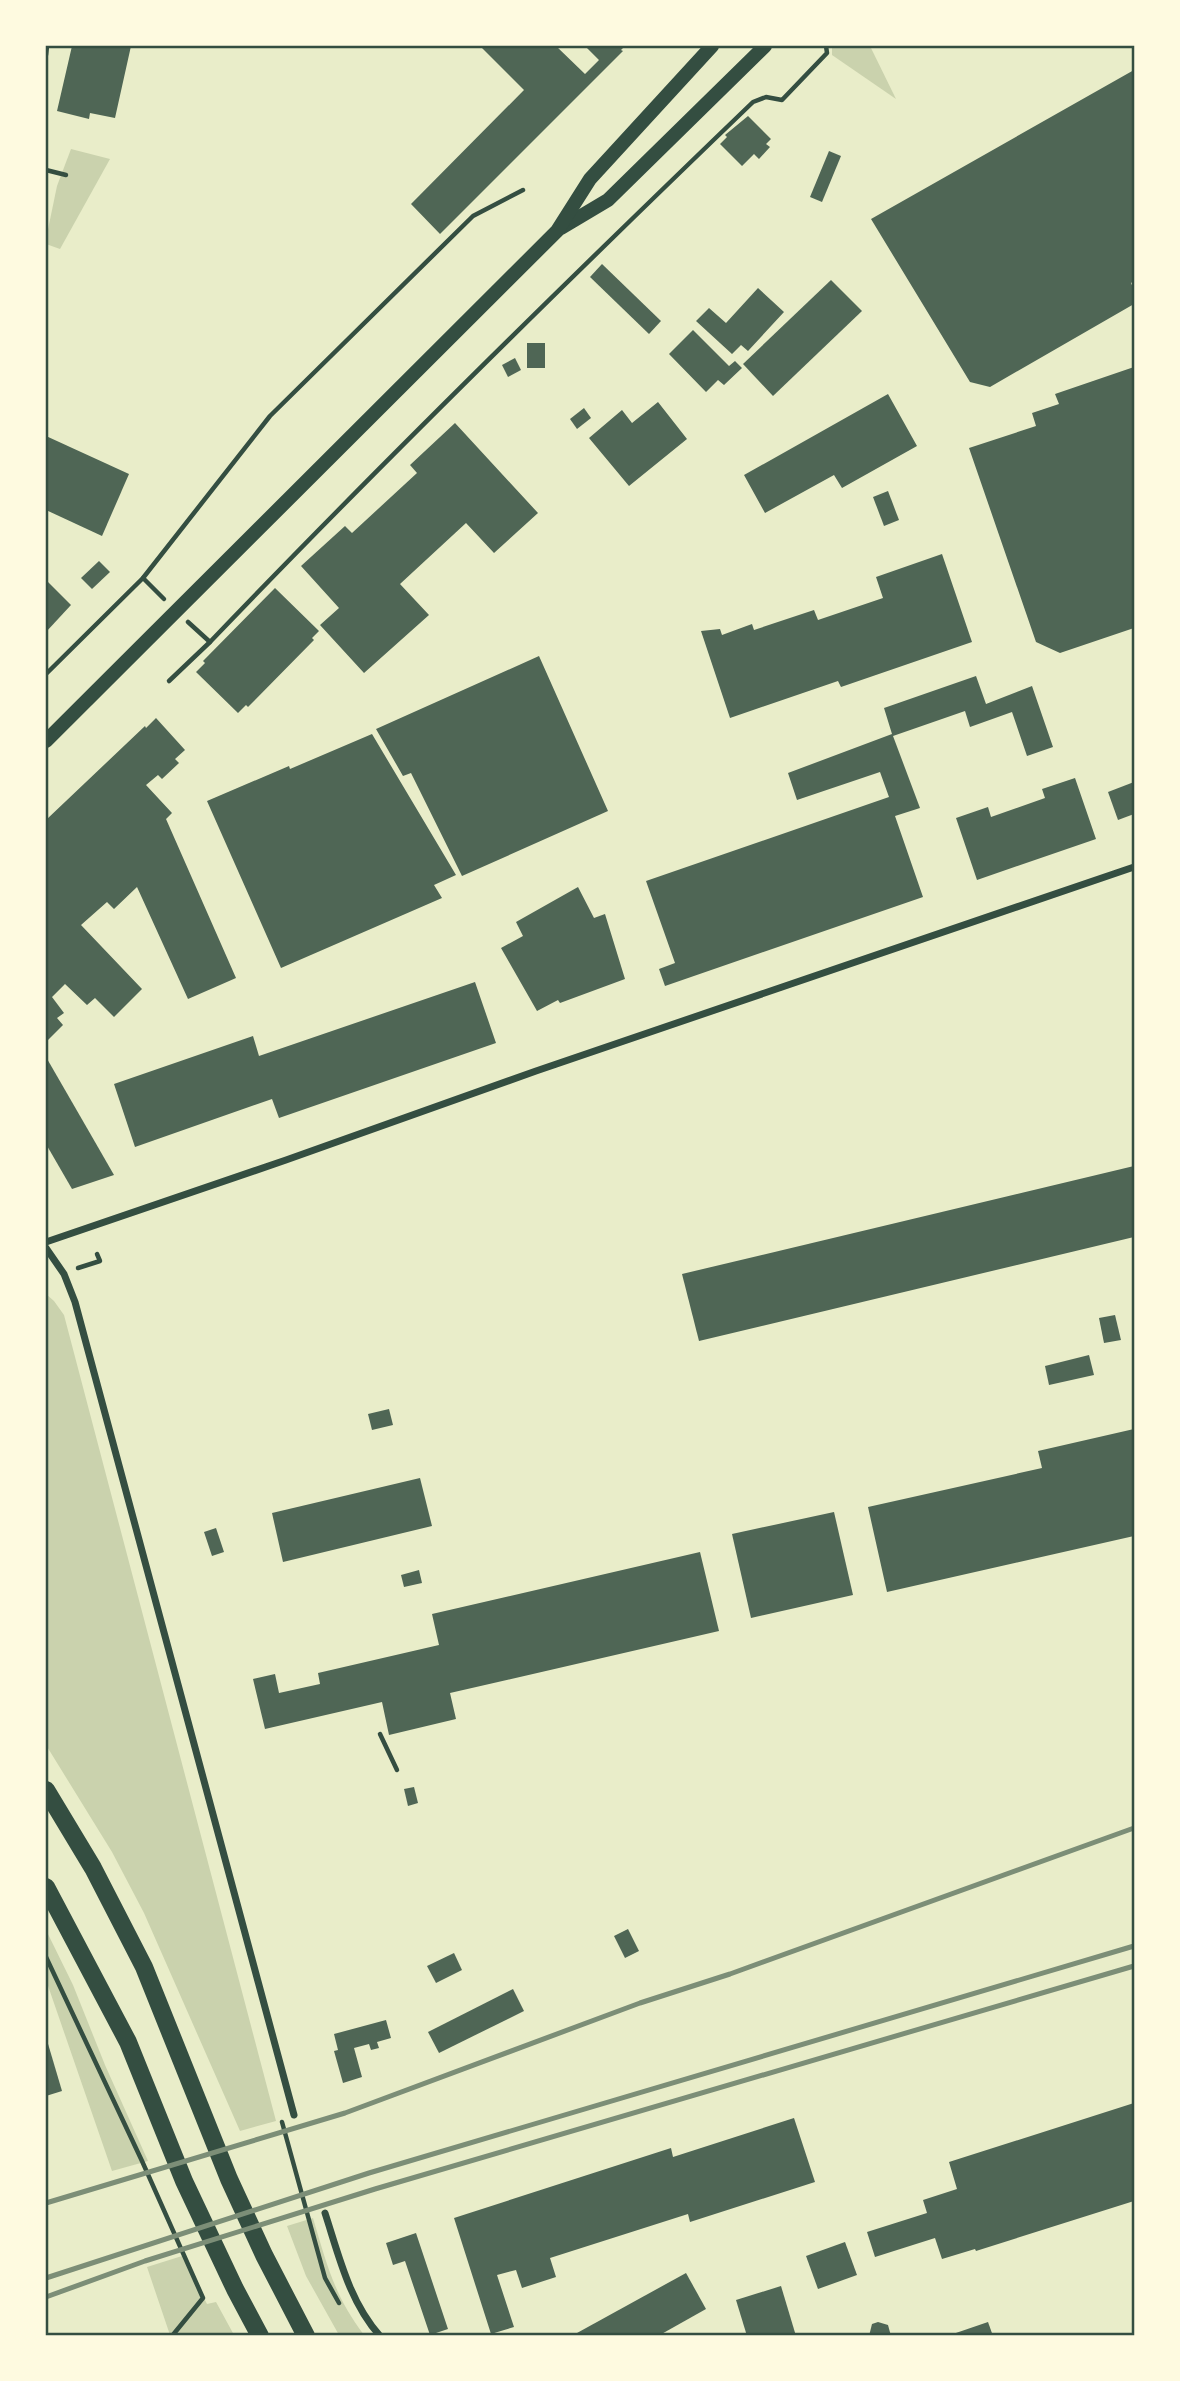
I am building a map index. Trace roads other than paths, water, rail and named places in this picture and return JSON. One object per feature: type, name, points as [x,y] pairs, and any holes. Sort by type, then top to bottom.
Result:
[{"type":"highway","points":[[46,1790],[93,1868],[144,1967],[229,2179],[306,2336]]},
{"type":"highway","points":[[46,1887],[128,2042],[184,2181],[235,2290],[260,2336]]},
{"type":"main road","points":[[46,741],[557,231],[590,179],[712,46]]},
{"type":"main road","points":[[557,231],[608,200],[765,46]]},
{"type":"street","points":[[46,1242],[536,1071],[1135,867]]},
{"type":"street","points":[[46,1248],[64,1274],[75,1303],[294,2115]]},
{"type":"street","points":[[325,2214],[339,2261],[354,2297],[370,2325],[380,2336]]},
{"type":"railway","points":[[46,2203],[345,2113],[640,2003],[730,1974],[1134,1828]]},
{"type":"railway","points":[[46,2278],[369,2173],[1134,1946]]},
{"type":"railway","points":[[46,2297],[145,2261],[375,2189],[1134,1966]]}]
